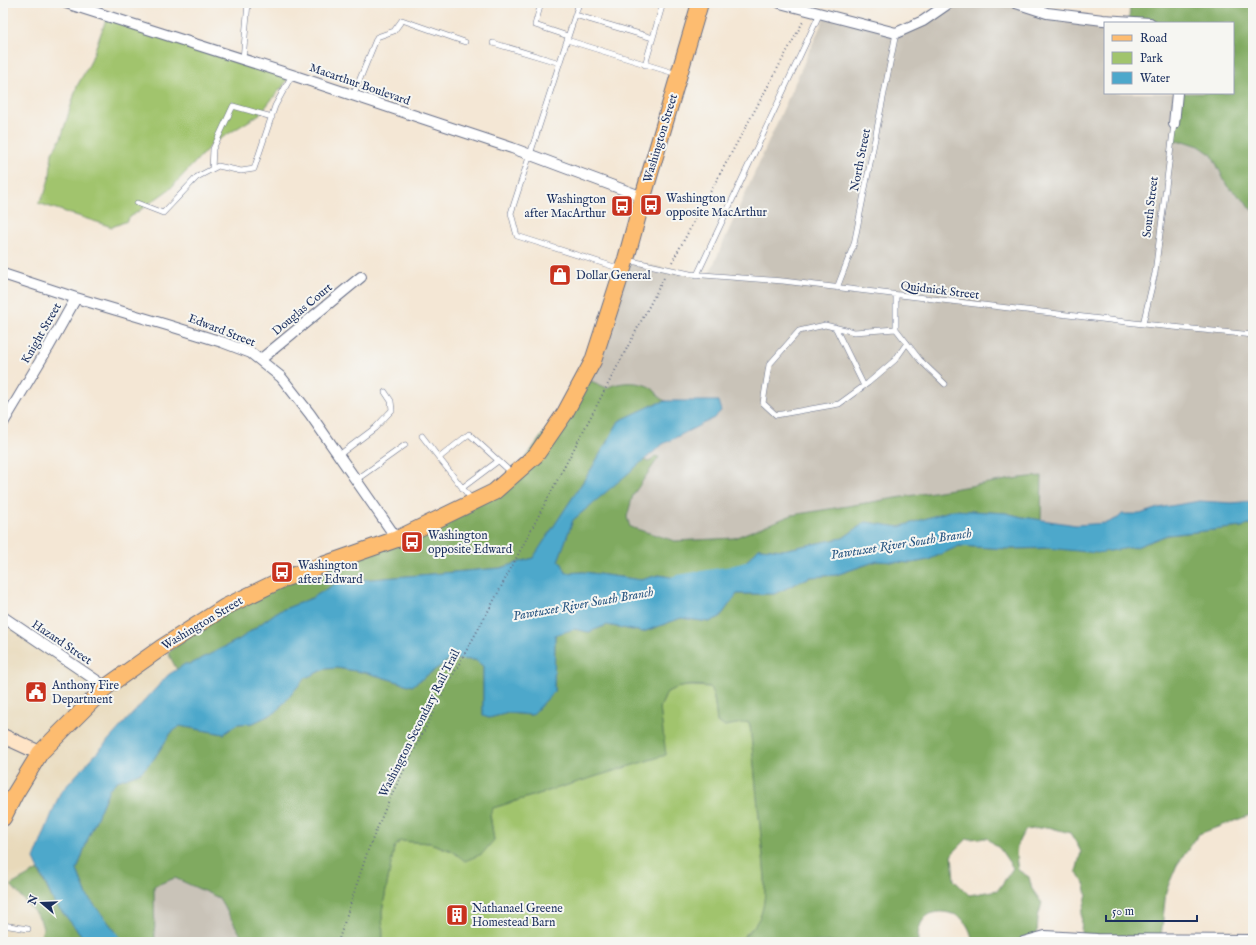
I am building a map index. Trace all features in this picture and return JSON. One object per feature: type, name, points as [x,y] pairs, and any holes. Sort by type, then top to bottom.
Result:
[{"type":"main road","name":"Washington Street","points":[[3,818],[15,794],[40,753],[106,687],[161,648],[225,606],[283,579],[397,539],[494,492],[536,455],[565,413],[592,361],[624,264],[700,3]]},
{"type":"main road","points":[[3,736],[40,753]]},
{"type":"street","name":"Macarthur Boulevard","points":[[66,3],[292,75],[530,155],[643,197]]},
{"type":"street","points":[[780,3],[896,33],[923,21],[949,3]]},
{"type":"street","points":[[1016,3],[1047,13],[1103,20],[1134,22]]},
{"type":"street","name":"South Street","points":[[1174,124],[1177,94]]},
{"type":"street","name":"Edward Street","points":[[3,274],[76,298],[222,342],[251,353],[281,377],[339,454],[397,539]]},
{"type":"street","name":"Douglas Court","points":[[260,360],[361,277]]},
{"type":"street","name":"Knight Street","points":[[3,422],[48,348],[76,298]]},
{"type":"street","name":"Hazard Street","points":[[3,617],[106,687]]},
{"type":"street","points":[[1023,942],[1044,936],[1097,939],[1253,940]]},
{"type":"lane","points":[[243,60],[248,3]]},
{"type":"lane","points":[[542,3],[535,25],[645,65],[679,75]]},
{"type":"lane","points":[[530,155],[579,3]]},
{"type":"lane","points":[[645,65],[663,3]]},
{"type":"lane","points":[[697,275],[820,13]]},
{"type":"lane","points":[[575,15],[653,38]]},
{"type":"lane","points":[[353,96],[377,37],[394,31],[402,20],[465,42]]},
{"type":"lane","name":"North Street","points":[[837,288],[854,244],[896,33]]},
{"type":"lane","points":[[493,43],[560,64]]},
{"type":"lane","points":[[137,203],[163,213],[197,177],[218,166],[241,171],[254,169],[275,106],[292,75]]},
{"type":"lane","points":[[212,169],[213,149],[233,106],[272,117]]},
{"type":"lane","name":"South Street","points":[[1143,324],[1155,273],[1174,124]]},
{"type":"lane","name":"Quidnick Street","points":[[530,155],[511,213],[517,236],[624,264],[697,275],[783,281],[1143,324],[1253,335]]},
{"type":"lane","points":[[896,295],[896,329],[920,360],[945,384]]},
{"type":"lane","points":[[896,329],[854,332],[825,325],[799,331],[769,365],[763,403],[776,415],[839,404],[864,386],[895,360],[907,343]]},
{"type":"lane","points":[[835,327],[864,386]]},
{"type":"lane","points":[[339,454],[375,428],[392,410],[391,401],[385,392]]},
{"type":"lane","points":[[438,458],[469,434],[513,475]]},
{"type":"lane","points":[[422,436],[473,502]]},
{"type":"lane","points":[[356,480],[405,445]]},
{"type":"lane","points":[[462,488],[498,461]]},
{"type":"lane","points":[[3,925],[28,929]]},
{"type":"path","name":"Washington Secondary Rail Trail","points":[[338,942],[368,850],[390,800],[443,694],[536,520]]},
{"type":"shaded area","points":[[947,3],[1018,3],[1104,23],[1104,94],[1180,94],[1184,141],[1199,146],[1212,155],[1227,186],[1253,210],[1253,501],[1232,503],[1200,501],[1158,508],[1140,514],[1122,514],[1118,518],[1107,523],[1076,525],[1041,520],[1042,477],[1019,478],[792,515],[734,538],[675,541],[630,527],[627,517],[633,495],[658,457],[655,457],[649,462],[643,460],[663,444],[714,418],[718,402],[666,401],[659,399],[654,390],[612,385],[607,388],[584,378],[626,260],[691,274],[707,274],[710,272],[824,18],[898,32]]},
{"type":"shaded area","points":[[3,618],[103,686],[168,653],[177,670],[168,675],[34,859],[38,870],[11,885],[40,919],[43,929],[39,942],[3,942]]},
{"type":"shaded area","points":[[175,878],[219,898],[245,942],[155,942],[154,886]]},
{"type":"green space","points":[[1130,3],[1253,3],[1253,210],[1227,186],[1212,155],[1199,146],[1184,141],[1173,142],[1180,94],[1234,94],[1234,22],[1144,22],[1129,20]]},
{"type":"green space","points":[[107,17],[290,75],[282,88],[260,114],[212,144],[171,188],[129,218],[127,221],[112,227],[38,203],[45,193],[50,175],[52,153],[61,138],[77,86],[90,63]]},
{"type":"green space","points":[[584,378],[607,388],[624,383],[638,383],[651,387],[660,398],[666,401],[655,404],[619,421],[592,468],[533,558],[501,568],[338,582],[312,598],[277,612],[240,639],[191,664],[185,664],[177,670],[168,653],[213,613],[395,539],[513,475]]},
{"type":"green space","points":[[655,456],[659,457],[633,495],[627,517],[630,527],[675,541],[734,538],[792,515],[1019,478],[1042,476],[1041,520],[1006,513],[953,510],[899,527],[866,522],[843,538],[783,550],[759,548],[737,571],[723,580],[687,580],[659,575],[641,580],[584,572],[566,573],[562,564],[558,561],[573,520],[643,460],[649,462]]},
{"type":"green space","points":[[1253,524],[1253,814],[1199,834],[1177,865],[1166,891],[1161,937],[1081,935],[1082,913],[1087,895],[1084,882],[1076,872],[1081,852],[1070,833],[1048,827],[1026,830],[1022,835],[1017,849],[1016,859],[1018,870],[1029,877],[1032,889],[1042,903],[1038,917],[1037,935],[1030,938],[1014,942],[973,942],[966,923],[961,918],[954,914],[935,912],[930,914],[922,922],[919,928],[918,942],[737,942],[753,928],[758,921],[763,906],[764,897],[765,877],[750,725],[748,722],[724,726],[717,722],[713,694],[710,687],[698,686],[688,686],[667,692],[660,708],[666,755],[493,808],[490,815],[494,840],[482,854],[465,861],[452,851],[430,843],[400,841],[394,848],[382,911],[383,942],[245,942],[219,898],[175,878],[154,886],[155,942],[124,942],[87,896],[77,870],[87,841],[109,789],[117,781],[141,772],[153,760],[171,733],[180,726],[224,734],[237,724],[253,723],[276,712],[305,678],[325,669],[337,668],[368,673],[412,686],[450,659],[476,660],[483,666],[483,716],[489,718],[508,713],[531,715],[554,692],[555,635],[574,629],[589,632],[607,625],[643,632],[681,618],[709,622],[720,617],[737,594],[774,594],[810,577],[836,575],[877,561],[912,563],[928,560],[959,546],[1009,549],[1136,547],[1167,535],[1241,527]],"holes":[[[987,838],[1000,849],[1013,868],[998,890],[969,895],[954,880],[952,854],[967,839]]]},
{"type":"green space","points":[[678,687],[710,687],[716,709],[717,722],[724,726],[748,722],[750,725],[765,877],[765,896],[759,920],[739,941],[383,942],[382,911],[394,848],[400,841],[430,843],[452,851],[494,840],[490,814],[493,808],[665,755],[660,708],[667,692]]},
{"type":"green space","points":[[38,870],[54,902],[87,942],[39,942],[43,929],[40,919],[11,885]]},
{"type":"water","points":[[666,401],[718,401],[721,411],[714,418],[663,444],[573,520],[558,561],[562,564],[566,573],[584,572],[641,580],[659,575],[687,580],[723,580],[737,571],[759,548],[783,550],[843,538],[866,522],[899,527],[953,510],[1006,513],[1022,517],[1076,525],[1107,523],[1118,518],[1122,514],[1140,514],[1158,508],[1200,501],[1232,503],[1253,501],[1253,524],[1241,527],[1167,535],[1136,547],[1097,553],[1048,548],[1009,549],[959,546],[928,560],[912,563],[877,561],[836,575],[810,577],[774,594],[737,594],[720,617],[709,622],[681,618],[643,632],[607,625],[589,632],[574,629],[555,635],[554,692],[532,715],[508,713],[489,718],[483,716],[483,666],[475,660],[450,659],[412,686],[368,673],[337,668],[325,669],[305,678],[276,712],[253,723],[237,724],[224,734],[180,726],[171,733],[153,760],[141,772],[117,781],[109,789],[87,841],[77,870],[87,896],[124,942],[87,942],[54,902],[34,859],[60,793],[168,675],[185,664],[191,664],[240,639],[277,612],[312,598],[338,582],[501,568],[533,558],[592,468],[619,421],[655,404]]},
{"type":"waterway","name":"Pawtuxet River South Branch","points":[[678,586],[732,577],[755,571]]},
{"type":"place","name":"Washington opposite MacArthur","points":[[651,205]]},
{"type":"place","name":"Washington after MacArthur","points":[[622,206]]},
{"type":"place","name":"Dollar General","points":[[560,275]]},
{"type":"place","name":"Washington opposite Edward","points":[[412,542]]},
{"type":"place","name":"Washington after Edward","points":[[282,572]]},
{"type":"place","name":"Anthony Fire Department","points":[[36,692]]},
{"type":"place","name":"Nathanael Greene Homestead Barn","points":[[457,915]]}]
